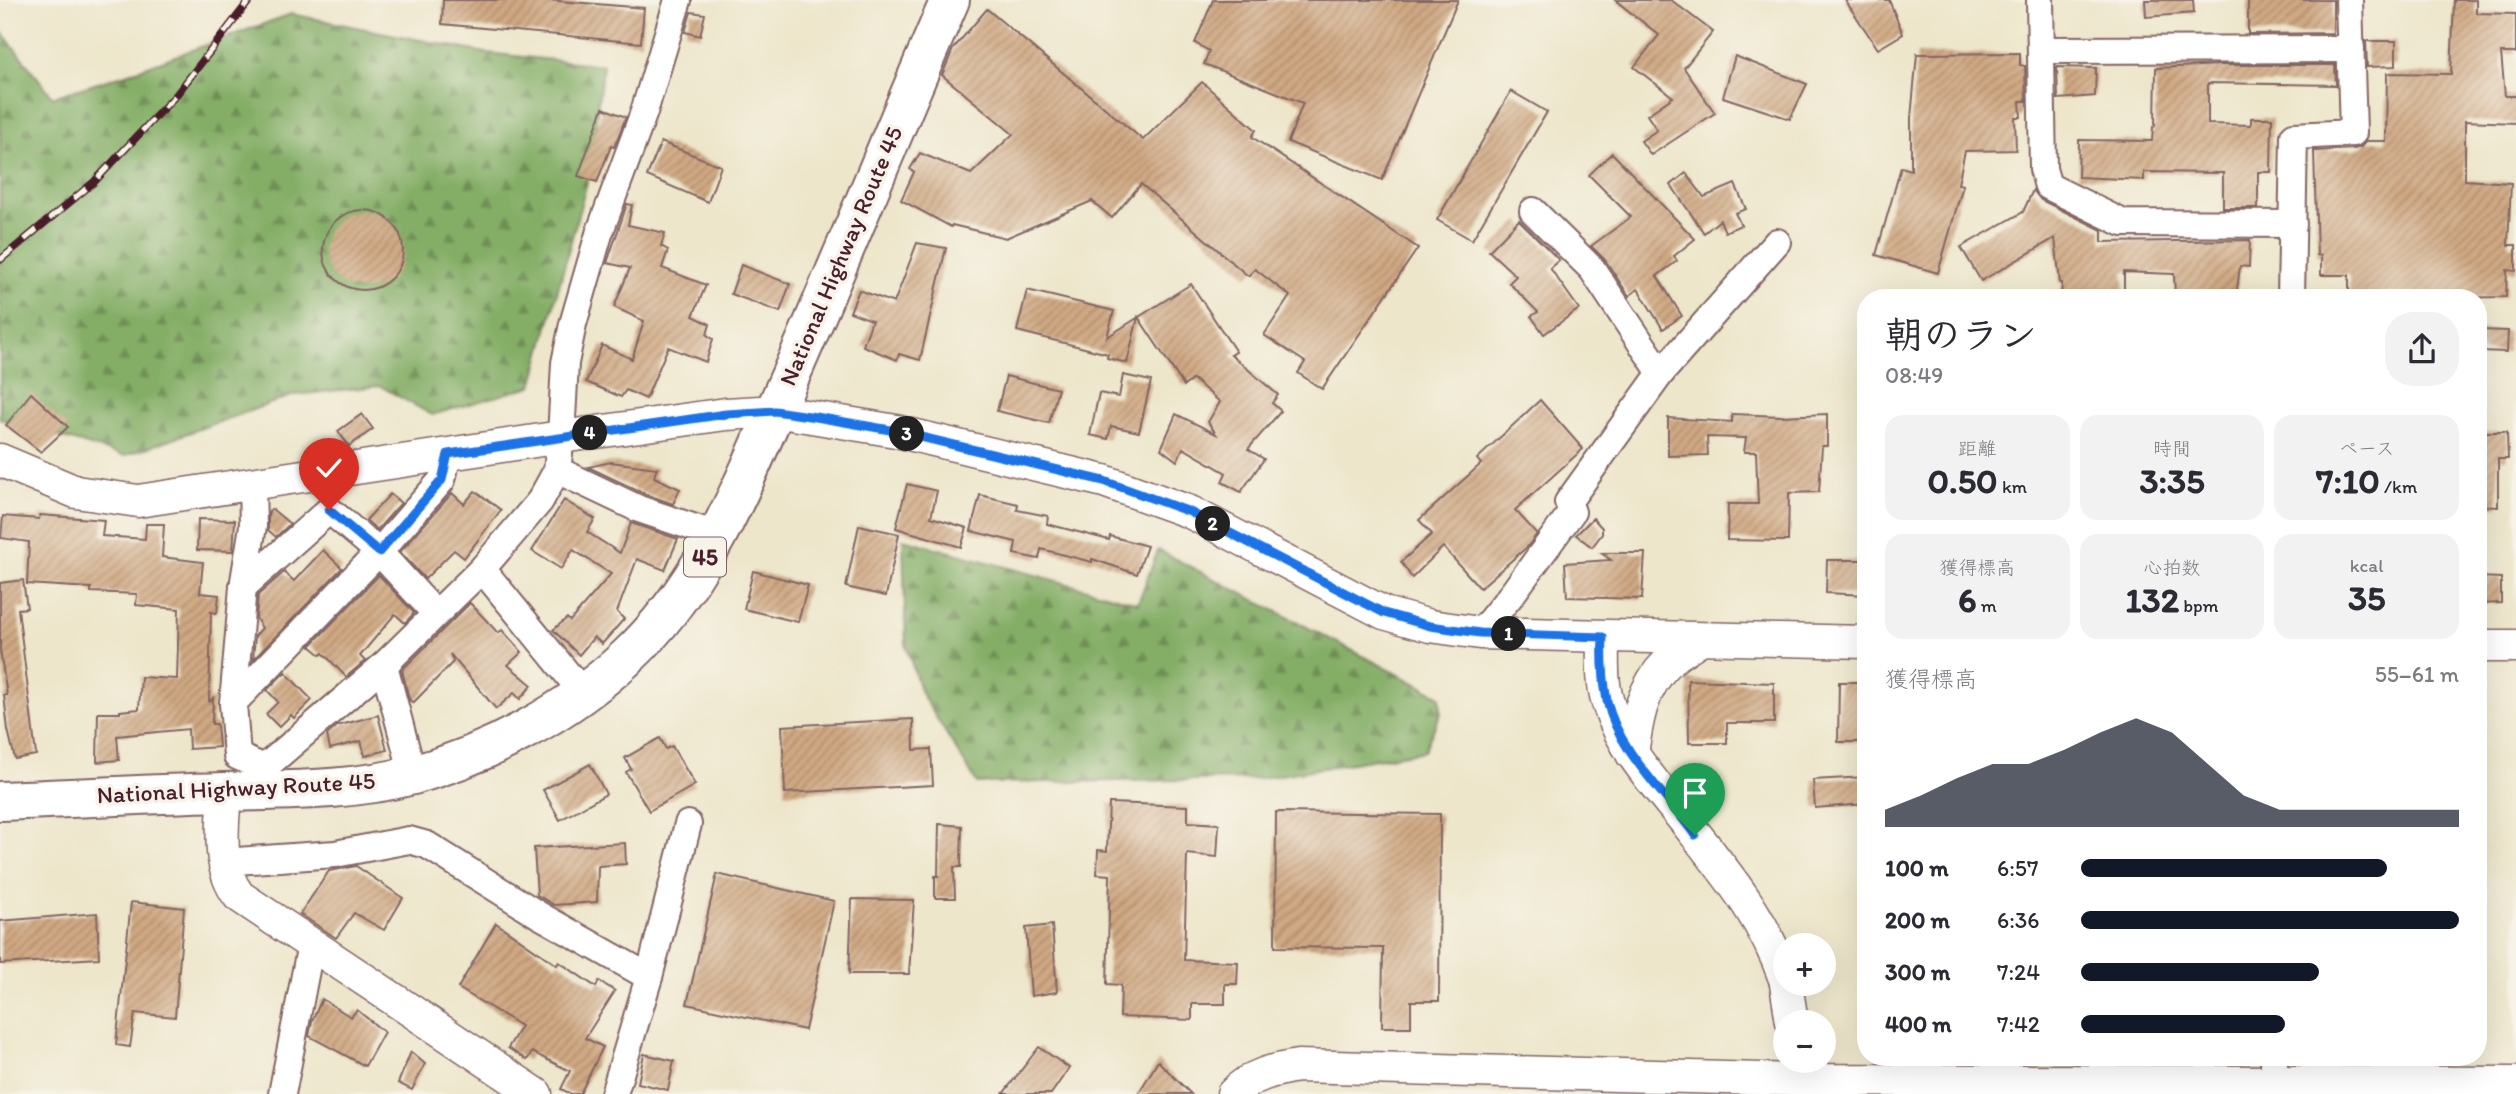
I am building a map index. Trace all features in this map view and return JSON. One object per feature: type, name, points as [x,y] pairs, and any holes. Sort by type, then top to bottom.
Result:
[{"type":"highway","name":"National Highway Route 45","points":[[0,801],[225,792],[264,780],[352,786],[413,775],[475,752],[533,726],[583,693],[627,657],[674,604],[719,536],[834,277],[950,0]]},
{"type":"street","points":[[252,483],[253,526],[243,587],[233,704],[237,756],[264,780],[482,569],[540,501],[557,470],[565,363],[573,324],[599,234],[644,112],[678,0]]},
{"type":"street","points":[[2040,0],[2043,169],[2048,186],[2123,223],[2293,223]]},
{"type":"street","points":[[2291,289],[2294,136],[2353,133],[2349,0]]},
{"type":"street","points":[[2041,50],[2351,49]]},
{"type":"street","points":[[1533,211],[1592,269],[1661,373]]},
{"type":"street","points":[[1480,633],[1572,512],[1568,502],[1661,373],[1777,242]]},
{"type":"street","points":[[0,460],[76,492],[138,501],[561,437],[726,414],[775,411],[896,431],[1104,481],[1190,512],[1384,613],[1430,626],[1480,633],[1857,642]]},
{"type":"street","points":[[233,704],[379,552],[442,480],[448,454]]},
{"type":"street","points":[[557,470],[639,509],[719,536]]},
{"type":"street","points":[[243,587],[329,510],[379,552],[435,613]]},
{"type":"street","points":[[482,569],[583,693]]},
{"type":"street","points":[[1603,637],[1602,669],[1608,704],[1632,754],[1750,904],[1773,949]]},
{"type":"street","points":[[1632,754],[1638,712],[1648,687],[1668,661],[1700,639]]},
{"type":"street","points":[[2487,646],[2516,646]]},
{"type":"street","points":[[384,665],[413,775]]},
{"type":"street","points":[[225,792],[223,862],[230,885],[239,896],[536,1094]]},
{"type":"street","points":[[614,1094],[649,977],[688,824]]},
{"type":"street","points":[[223,862],[335,854],[409,840],[427,845],[539,915],[649,977]]},
{"type":"street","points":[[282,1094],[311,944]]},
{"type":"street","points":[[1233,1094],[1240,1086],[1257,1076],[1298,1066],[1796,1078],[2105,1069],[2274,1069],[2516,1083]]},
{"type":"green space","points":[[291,14],[485,53],[603,65],[588,178],[532,386],[432,415],[380,386],[294,395],[124,456],[0,419],[0,30],[53,97],[126,74]]},
{"type":"green space","points":[[903,539],[1138,603],[1158,550],[1440,696],[1441,712],[1424,751],[1256,779],[977,783],[921,693],[906,645]]},
{"type":"building","points":[[443,0],[547,0],[644,8],[641,43],[442,24]]},
{"type":"building","points":[[1213,0],[1458,0],[1382,180],[1288,142],[1303,103],[1204,64],[1209,51],[1195,43]]},
{"type":"building","points":[[1615,0],[1671,0],[1713,32],[1684,68],[1715,113],[1651,155],[1641,141],[1657,130],[1647,115],[1673,97],[1634,67],[1659,35]]},
{"type":"building","points":[[1845,0],[1889,0],[1903,34],[1878,49]]},
{"type":"building","points":[[2145,0],[2193,0],[2194,13],[2146,17]]},
{"type":"building","points":[[2248,0],[2333,0],[2333,33],[2248,34]]},
{"type":"building","points":[[2454,0],[2476,0],[2476,13],[2516,14],[2516,53],[2501,53],[2505,96],[2516,96],[2516,123],[2465,121],[2465,180],[2511,183],[2508,245],[2516,245],[2516,271],[2507,270],[2506,297],[2487,297],[2487,289],[2349,289],[2349,275],[2321,275],[2321,256],[2317,255],[2314,151],[2354,149],[2361,147],[2366,141],[2386,141],[2387,73],[2451,74]]},
{"type":"building","points":[[987,9],[1143,140],[1202,82],[1256,130],[1252,137],[1418,248],[1322,389],[1298,373],[1305,362],[1264,335],[1290,296],[1255,269],[1248,276],[1141,184],[1112,218],[1092,201],[1006,238],[952,225],[951,227],[901,200],[914,172],[910,169],[920,153],[971,174],[1013,134],[942,75],[953,49]]},
{"type":"building","points":[[691,12],[705,14],[700,36],[685,32]]},
{"type":"building","points":[[2366,41],[2396,41],[2396,66],[2367,67]]},
{"type":"building","points":[[2020,53],[2020,65],[2025,66],[2026,101],[2020,101],[2021,117],[2015,117],[2016,150],[1965,151],[1958,184],[1963,185],[1938,273],[1876,255],[1901,167],[1911,170],[1911,118],[1917,54]]},
{"type":"building","points":[[1735,56],[1807,84],[1790,119],[1723,97]]},
{"type":"building","points":[[2335,65],[2336,85],[2208,83],[2208,124],[2251,125],[2251,118],[2272,118],[2271,172],[2258,172],[2258,208],[2223,208],[2223,173],[2144,172],[2144,180],[2078,177],[2079,140],[2152,141],[2155,126],[2156,68]]},
{"type":"building","points":[[2057,67],[2096,68],[2095,96],[2058,99]]},
{"type":"building","points":[[1511,91],[1547,112],[1472,240],[1437,220]]},
{"type":"building","points":[[603,108],[626,117],[597,182],[578,176]]},
{"type":"building","points":[[661,142],[721,166],[708,202],[647,176]]},
{"type":"building","points":[[1612,153],[1695,239],[1674,256],[1677,261],[1657,276],[1682,316],[1663,329],[1638,289],[1629,296],[1605,260],[1591,246],[1631,217],[1589,175]]},
{"type":"building","points":[[1686,173],[1704,197],[1735,184],[1746,209],[1735,213],[1741,225],[1725,232],[1720,220],[1704,233],[1671,185]]},
{"type":"building","points":[[2033,190],[2041,200],[2102,230],[2102,242],[2250,240],[2249,267],[2240,266],[2237,289],[2175,289],[2174,274],[2124,272],[2124,289],[2062,289],[2055,238],[1981,281],[1961,247],[2023,212]]},
{"type":"building","points":[[627,204],[632,205],[628,225],[665,233],[661,246],[668,250],[662,268],[706,285],[693,316],[710,324],[707,335],[713,339],[706,362],[668,347],[646,399],[626,390],[621,397],[586,382],[602,345],[632,359],[644,321],[614,307],[630,268],[607,263]]},
{"type":"building","points":[[355,210],[371,210],[392,221],[403,242],[403,258],[392,279],[371,290],[355,290],[341,284],[329,272],[323,258],[323,242],[329,228],[341,216]]},
{"type":"building","points":[[1519,220],[1559,260],[1550,268],[1579,309],[1544,334],[1531,316],[1538,312],[1509,283],[1516,276],[1489,251]]},
{"type":"building","points":[[917,243],[946,248],[920,360],[899,354],[897,360],[863,346],[872,320],[850,312],[859,290],[894,303]]},
{"type":"building","points":[[741,265],[790,284],[780,312],[731,294]]},
{"type":"building","points":[[1191,284],[1236,352],[1231,355],[1278,395],[1272,403],[1281,411],[1248,449],[1264,459],[1241,492],[1222,482],[1226,473],[1183,448],[1177,461],[1161,449],[1176,414],[1216,434],[1208,422],[1220,402],[1193,379],[1184,386],[1138,317]]},
{"type":"building","points":[[1027,290],[1114,311],[1107,337],[1138,318],[1127,363],[1107,358],[1108,354],[1017,331]]},
{"type":"building","points":[[2487,330],[2508,331],[2507,352],[2487,351]]},
{"type":"building","points":[[1123,375],[1151,381],[1139,432],[1111,426],[1108,439],[1090,435],[1099,393],[1119,397]]},
{"type":"building","points":[[1006,376],[1058,389],[1049,423],[997,411]]},
{"type":"building","points":[[31,393],[68,427],[41,452],[6,425]]},
{"type":"building","points":[[1540,400],[1583,449],[1515,510],[1537,534],[1528,546],[1480,588],[1443,547],[1412,578],[1401,562],[1432,534],[1419,520],[1481,464],[1477,459]]},
{"type":"building","points":[[362,414],[373,429],[349,446],[338,431]]},
{"type":"building","points":[[1732,414],[1827,414],[1827,446],[1822,446],[1819,492],[1789,493],[1788,541],[1727,540],[1728,504],[1758,504],[1756,452],[1744,452],[1746,438],[1707,437],[1708,455],[1668,456],[1668,418],[1732,422]]},
{"type":"building","points":[[2487,432],[2507,432],[2508,459],[2498,459],[2498,507],[2487,506]]},
{"type":"building","points":[[611,462],[657,468],[654,477],[680,489],[673,504],[588,467]]},
{"type":"building","points":[[907,484],[937,491],[931,517],[967,528],[961,547],[896,528]]},
{"type":"building","points":[[475,491],[501,510],[464,558],[454,550],[425,579],[400,552],[452,493],[464,504]]},
{"type":"building","points":[[390,494],[401,503],[377,530],[366,520]]},
{"type":"building","points":[[980,495],[1018,504],[1017,510],[1048,516],[1047,524],[1109,540],[1110,536],[1147,546],[1137,574],[1092,559],[1092,562],[1041,549],[1039,559],[1014,554],[1016,542],[971,531]]},
{"type":"building","points":[[564,500],[595,519],[587,532],[620,553],[631,523],[678,539],[665,570],[637,559],[617,612],[624,619],[602,644],[594,637],[579,655],[553,630],[567,618],[570,621],[611,574],[573,550],[561,569],[532,551]]},
{"type":"building","points":[[272,509],[290,524],[276,537],[268,530],[268,513]]},
{"type":"building","points":[[40,515],[104,520],[102,536],[145,539],[146,524],[164,524],[162,557],[203,562],[200,593],[219,595],[217,613],[211,612],[209,702],[213,698],[212,724],[217,724],[219,747],[189,749],[188,729],[117,736],[119,760],[97,762],[98,713],[120,713],[139,709],[141,677],[177,679],[179,609],[136,605],[137,594],[91,592],[91,588],[27,584],[29,542],[1,538],[3,516],[39,519]]},
{"type":"building","points":[[1593,518],[1602,528],[1602,534],[1592,547],[1576,535]]},
{"type":"building","points":[[198,519],[235,520],[233,551],[197,550]]},
{"type":"building","points":[[859,525],[899,534],[886,596],[846,587]]},
{"type":"building","points":[[323,550],[342,568],[253,660],[255,636],[262,628],[256,618],[258,595],[284,572],[294,581]]},
{"type":"building","points":[[1601,553],[1645,553],[1642,599],[1567,597],[1565,563],[1611,560]]},
{"type":"building","points":[[1827,560],[1857,560],[1857,595],[1826,593]]},
{"type":"building","points":[[753,571],[808,585],[798,622],[744,609]]},
{"type":"building","points":[[379,575],[414,613],[405,623],[395,614],[360,656],[365,661],[346,677],[323,653],[321,655],[310,646]]},
{"type":"building","points":[[2487,577],[2501,578],[2501,603],[2487,604]]},
{"type":"building","points":[[23,580],[27,608],[18,609],[36,755],[15,759],[8,730],[4,695],[7,695],[0,650],[0,583]]},
{"type":"building","points":[[470,603],[498,633],[502,630],[522,652],[508,665],[532,685],[520,699],[514,693],[496,709],[450,654],[453,662],[413,703],[409,699],[402,670]]},
{"type":"building","points":[[285,672],[312,700],[294,718],[291,715],[279,727],[266,714],[278,702],[267,690]]},
{"type":"building","points":[[1688,680],[1774,683],[1774,723],[1727,723],[1727,743],[1689,743]]},
{"type":"building","points":[[1839,682],[1857,682],[1857,742],[1838,742]]},
{"type":"building","points":[[378,715],[387,750],[365,756],[361,741],[330,749],[327,735],[337,726]]},
{"type":"building","points":[[913,719],[914,750],[931,749],[933,785],[785,793],[782,726]]},
{"type":"building","points":[[660,738],[666,749],[672,746],[695,785],[649,811],[626,772],[631,769],[625,758]]},
{"type":"building","points":[[590,764],[606,794],[560,820],[543,790]]},
{"type":"building","points":[[1857,778],[1857,805],[1815,808],[1813,780]]},
{"type":"building","points":[[1109,803],[1188,806],[1188,822],[1219,824],[1217,857],[1187,854],[1184,960],[1238,962],[1237,984],[1225,984],[1225,1004],[1192,1004],[1192,1020],[1120,1017],[1121,985],[1107,984],[1110,875],[1097,874],[1098,850],[1107,851]]},
{"type":"building","points":[[1276,812],[1440,814],[1439,1001],[1411,1001],[1411,1027],[1382,1027],[1383,948],[1275,947]]},
{"type":"building","points":[[939,824],[962,826],[961,867],[954,867],[955,898],[935,898]]},
{"type":"building","points":[[625,843],[626,864],[598,866],[597,902],[554,905],[537,895],[534,848]]},
{"type":"building","points":[[356,866],[403,898],[384,930],[354,913],[336,938],[300,914],[329,871]]},
{"type":"building","points":[[717,874],[834,901],[805,1030],[687,1004]]},
{"type":"building","points":[[852,899],[914,900],[909,974],[849,974]]},
{"type":"building","points":[[131,902],[184,908],[175,1017],[135,1013],[130,1047],[116,1045]]},
{"type":"building","points":[[97,913],[99,958],[0,964],[0,921]]},
{"type":"building","points":[[496,923],[557,965],[559,962],[596,987],[599,981],[615,991],[585,1038],[603,1047],[580,1094],[571,1094],[561,1089],[570,1071],[532,1052],[527,1060],[508,1048],[521,1026],[458,988]]},
{"type":"building","points":[[1052,925],[1057,992],[1031,996],[1026,928]]},
{"type":"building","points":[[322,999],[351,1017],[357,1010],[384,1032],[365,1066],[309,1036],[312,1021]]},
{"type":"building","points":[[1039,1047],[1069,1068],[1051,1094],[1003,1094]]},
{"type":"building","points":[[411,1052],[425,1064],[412,1090],[398,1083]]},
{"type":"building","points":[[644,1054],[674,1061],[668,1090],[638,1083]]},
{"type":"building","points":[[1158,1061],[1191,1094],[1138,1094]]},
{"type":"railway","points":[[0,260],[94,182],[176,95],[250,0]]},
{"type":"route","points":[[329,510],[379,552],[442,480],[448,454],[726,414],[775,411],[816,417],[896,431],[1019,460],[1104,481],[1190,512],[1384,613],[1430,626],[1480,633],[1603,637],[1602,669],[1608,704],[1625,743],[1695,835]]}]
